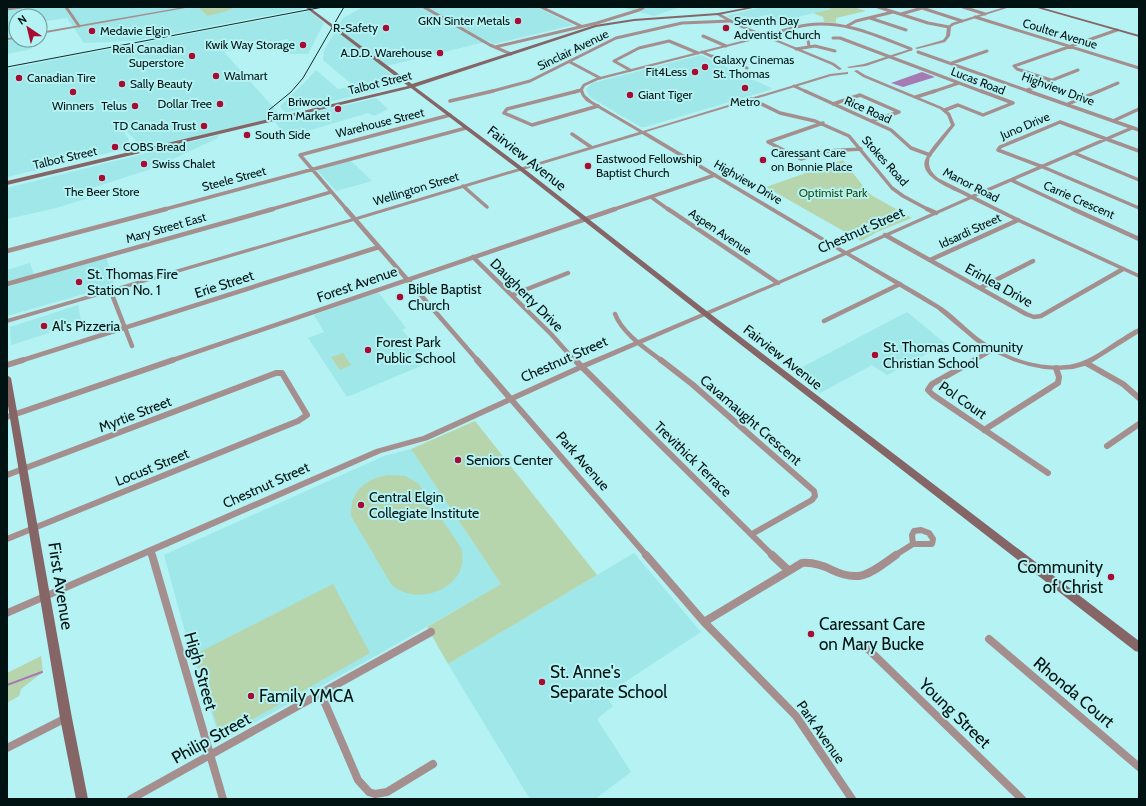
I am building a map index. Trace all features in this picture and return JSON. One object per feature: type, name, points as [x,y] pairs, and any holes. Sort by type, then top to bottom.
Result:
[{"type":"main road","name":"Fairview Avenue","points":[[307,7],[520,168],[706,314],[1139,647]]},
{"type":"main road","name":"Talbot Street","points":[[7,182],[412,86],[591,28],[614,23],[718,14],[756,7]]},
{"type":"main road","points":[[1036,7],[1139,36]]},
{"type":"main road","name":"First Avenue","points":[[7,378],[10,416],[23,469],[66,718],[82,799]]},
{"type":"street","points":[[7,9],[21,7]]},
{"type":"street","points":[[66,7],[79,26]]},
{"type":"street","points":[[48,32],[189,7]]},
{"type":"street","points":[[424,7],[495,47],[512,54]]},
{"type":"street","points":[[541,7],[581,26]]},
{"type":"street","points":[[495,47],[581,26],[643,8],[642,7]]},
{"type":"street","points":[[878,7],[933,24],[949,27],[962,20],[1008,7]]},
{"type":"street","points":[[963,7],[985,14]]},
{"type":"street","points":[[900,14],[922,8],[962,20]]},
{"type":"street","points":[[847,26],[856,22],[894,12]]},
{"type":"street","points":[[718,14],[738,25],[833,64],[847,67],[864,76],[945,110]]},
{"type":"street","name":"Coulter Avenue","points":[[975,17],[1139,68]]},
{"type":"street","points":[[870,18],[906,30]]},
{"type":"street","points":[[738,25],[758,20]]},
{"type":"street","name":"Sinclair Avenue","points":[[450,101],[524,83],[570,62],[616,38],[682,23],[730,21]]},
{"type":"street","name":"Highview Drive","points":[[1139,130],[904,45],[847,26],[814,24],[600,78],[587,83],[581,90],[585,98],[598,106],[943,310],[972,336],[992,350],[1018,361],[1056,368],[1073,366],[1086,363],[1139,330]]},
{"type":"street","points":[[847,67],[865,65],[904,54],[946,39],[948,36],[949,27]]},
{"type":"street","points":[[1051,80],[1017,69],[1014,66],[1117,30]]},
{"type":"street","points":[[703,36],[726,46]]},
{"type":"street","points":[[796,36],[809,42],[809,46]]},
{"type":"street","name":"Lucas Road","points":[[833,38],[840,38],[1013,103],[983,115],[958,105],[945,110]]},
{"type":"street","points":[[796,41],[804,39]]},
{"type":"street","points":[[630,70],[614,61],[640,48],[672,42],[700,53],[730,60],[747,68]]},
{"type":"street","points":[[796,49],[809,46],[823,47],[835,51]]},
{"type":"street","points":[[952,63],[987,52]]},
{"type":"street","points":[[570,62],[600,78]]},
{"type":"street","points":[[833,64],[840,70],[864,76]]},
{"type":"street","points":[[848,73],[856,71],[865,65]]},
{"type":"street","name":"Wellington Street","points":[[831,75],[847,67]]},
{"type":"street","points":[[1027,90],[1078,70]]},
{"type":"street","name":"Wellington Street","points":[[7,321],[111,292],[831,75],[848,73]]},
{"type":"street","points":[[916,98],[959,83]]},
{"type":"street","points":[[1068,104],[1118,83]]},
{"type":"street","name":"Rice Road","points":[[794,86],[895,132],[910,147],[930,154]]},
{"type":"street","points":[[581,90],[507,109],[504,112],[529,125],[598,106]]},
{"type":"street","points":[[833,104],[860,95],[899,112],[872,121]]},
{"type":"street","name":"Stokes Road","points":[[751,99],[780,113],[823,123],[849,136],[892,188],[903,196],[936,213]]},
{"type":"street","points":[[1113,121],[1139,109]]},
{"type":"street","name":"Manor Road","points":[[945,110],[949,114],[953,125],[930,154],[926,163],[927,169],[932,176],[942,183],[1018,220],[1139,276]]},
{"type":"street","name":"Warehouse Street","points":[[314,150],[450,115]]},
{"type":"street","name":"Juno Drive","points":[[1043,166],[1001,152],[998,149],[1060,122],[1107,139]]},
{"type":"street","points":[[823,123],[768,142],[802,159],[826,151],[861,150]]},
{"type":"street","name":"Steele Street","points":[[7,251],[466,128]]},
{"type":"street","name":"Chestnut Street","points":[[7,614],[379,451],[425,438],[638,342],[778,283],[1132,128]]},
{"type":"street","points":[[572,134],[591,147]]},
{"type":"street","points":[[1107,139],[1139,151]]},
{"type":"street","name":"Park Avenue","points":[[314,150],[300,154],[311,169],[512,398],[704,622],[796,716],[852,799]]},
{"type":"street","points":[[1074,154],[1139,180]]},
{"type":"street","name":"Carrie Crescent","points":[[1043,166],[1139,208]]},
{"type":"street","name":"Forest Avenue","points":[[10,416],[715,175]]},
{"type":"street","name":"Carrie Crescent","points":[[1011,180],[1139,239]]},
{"type":"street","points":[[462,186],[487,207]]},
{"type":"street","name":"Mary Street East","points":[[7,284],[331,192]]},
{"type":"street","name":"Aspen Avenue","points":[[651,198],[778,283]]},
{"type":"street","name":"Idsardi Street","points":[[930,260],[1018,220]]},
{"type":"street","name":"Erinlea Drive","points":[[885,235],[1030,316],[1038,317],[1123,269]]},
{"type":"street","name":"Erie Street","points":[[7,365],[379,247]]},
{"type":"street","name":"Daugherty Drive","points":[[473,257],[549,331],[581,367]]},
{"type":"street","points":[[980,288],[1033,261]]},
{"type":"street","points":[[512,295],[568,273]]},
{"type":"street","points":[[824,321],[900,284]]},
{"type":"street","points":[[111,292],[132,346]]},
{"type":"street","name":"Cavamaught Crescent","points":[[615,314],[619,324],[638,342],[692,384],[814,491],[815,496],[812,500],[752,534]]},
{"type":"street","name":"Pol Court","points":[[992,350],[932,384],[928,390],[933,395],[1048,473]]},
{"type":"street","points":[[1086,363],[1124,384],[1139,398]]},
{"type":"street","name":"Trevithick Terrace","points":[[581,367],[788,570]]},
{"type":"street","points":[[984,430],[1058,383],[1060,380],[1056,368]]},
{"type":"street","name":"Locust Street","points":[[7,539],[306,417],[306,413],[282,373],[272,374]]},
{"type":"street","name":"Myrtie Street","points":[[7,475],[272,374]]},
{"type":"street","points":[[1107,446],[1139,424]]},
{"type":"street","points":[[704,622],[788,570],[802,563],[812,562],[851,576],[862,576],[913,544]]},
{"type":"street","name":"High Street","points":[[151,551],[223,799]]},
{"type":"street","name":"Philip Street","points":[[131,799],[431,632]]},
{"type":"street","name":"Rhonda Court","points":[[989,639],[1139,767]]},
{"type":"street","name":"Young Street","points":[[867,648],[1022,799]]},
{"type":"street","points":[[321,694],[358,780],[368,792],[376,795],[391,791],[433,764]]},
{"type":"street","points":[[7,748],[66,718]]},
{"type":"shaded area","points":[[7,7],[300,7],[303,9],[133,41],[84,43],[67,18],[48,21],[48,8],[8,8],[7,38]]},
{"type":"shaded area","points":[[363,7],[536,7],[573,25],[493,44],[489,41],[382,67],[402,84],[285,113],[280,106],[316,70],[338,89],[354,86],[323,60],[324,50],[343,18]]},
{"type":"shaded area","points":[[621,7],[680,7],[654,16]]},
{"type":"shaded area","points":[[762,7],[832,8],[782,21],[766,15],[751,19],[745,16],[733,19],[726,16]]},
{"type":"shaded area","points":[[310,11],[324,23],[308,54],[283,54],[288,39],[224,52],[281,116],[144,149],[120,125],[133,147],[7,177],[7,69]]},
{"type":"shaded area","points":[[7,41],[8,48],[32,49],[7,54]]},
{"type":"shaded area","points":[[701,55],[773,89],[641,127],[590,97],[586,89],[593,83]]},
{"type":"shaded area","points":[[922,72],[935,77],[903,87],[891,83]]},
{"type":"shaded area","points":[[376,98],[388,109],[374,116],[368,113],[287,137],[275,122]]},
{"type":"shaded area","points":[[219,135],[218,138],[151,169],[92,188],[95,196],[56,208],[7,219],[7,188]]},
{"type":"shaded area","points":[[350,160],[372,181],[336,191],[317,170]]},
{"type":"shaded area","points":[[106,257],[115,285],[7,316],[7,270],[30,263],[35,278]]},
{"type":"shaded area","name":"Forest Park Public School","points":[[378,292],[406,328],[402,330],[430,362],[347,397],[308,338],[324,332],[314,315]]},
{"type":"shaded area","points":[[78,305],[81,320],[49,331],[49,333],[11,345],[10,327]]},
{"type":"shaded area","name":"St. Thomas Community Christian School","points":[[907,312],[946,344],[887,375],[872,365],[820,393],[793,372]]},
{"type":"shaded area","name":"Central Elgin Collegiate Institute","points":[[411,449],[501,584],[379,654],[221,741],[190,650],[164,555],[384,456]]},
{"type":"shaded area","name":"St. Anne's Separate School","points":[[634,553],[701,632],[605,695],[613,706],[597,719],[631,772],[595,799],[530,799],[448,664]]},
{"type":"green space","points":[[235,7],[230,10],[208,16],[199,8]]},
{"type":"green space","points":[[827,7],[854,7],[866,11],[836,18],[836,23],[824,22],[823,17],[813,13],[831,9]]},
{"type":"green space","name":"Optimist Park","points":[[843,160],[871,195],[912,218],[877,232],[861,241],[766,187]]},
{"type":"green space","points":[[343,353],[351,365],[340,370],[331,357]]},
{"type":"green space","points":[[475,421],[597,575],[448,664],[427,627],[501,584],[411,449]]},
{"type":"green space","points":[[388,475],[405,476],[418,483],[461,548],[462,562],[459,574],[451,583],[440,590],[427,594],[414,594],[402,591],[391,584],[351,516],[353,500],[360,488],[372,480]]},
{"type":"green space","name":"Family YMCA","points":[[333,584],[370,653],[221,737],[194,655]]},
{"type":"green space","points":[[41,656],[43,672],[21,689],[19,696],[7,703],[7,673]]},
{"type":"waterway","points":[[7,685],[42,672]]},
{"type":"railway","points":[[7,67],[323,7]]},
{"type":"railway","points":[[269,110],[291,92],[303,78],[344,7]]},
{"type":"place","name":"GKN Sinter Metals","points":[[518,21]]},
{"type":"place","name":"R-Safety","points":[[386,28]]},
{"type":"place","name":"Seventh Day Adventist Church","points":[[726,28]]},
{"type":"place","name":"Medavie Elgin","points":[[92,31]]},
{"type":"place","name":"Kwik Way Storage","points":[[303,45]]},
{"type":"place","name":"A.D.D. Warehouse","points":[[440,53]]},
{"type":"place","name":"Real Canadian Superstore","points":[[192,56]]},
{"type":"place","name":"Galaxy Cinemas St. Thomas","points":[[705,67]]},
{"type":"place","name":"Fit4Less","points":[[695,72]]},
{"type":"place","name":"Walmart","points":[[216,76]]},
{"type":"place","name":"Canadian Tire","points":[[19,78]]},
{"type":"place","name":"Sally Beauty","points":[[122,84]]},
{"type":"place","name":"Metro","points":[[745,88]]},
{"type":"place","name":"Winners","points":[[73,92]]},
{"type":"place","name":"Giant Tiger","points":[[630,95]]},
{"type":"place","name":"Dollar Tree","points":[[220,104]]},
{"type":"place","name":"Telus","points":[[135,106]]},
{"type":"place","name":"Briwood Farm Market","points":[[338,109]]},
{"type":"place","name":"TD Canada Trust","points":[[204,126]]},
{"type":"place","name":"South Side","points":[[247,135]]},
{"type":"place","name":"COBS Bread","points":[[115,147]]},
{"type":"place","name":"Caressant Care on Bonnie Place","points":[[763,160]]},
{"type":"place","name":"Swiss Chalet","points":[[144,164]]},
{"type":"place","name":"Eastwood Fellowship Baptist Church","points":[[588,166]]},
{"type":"place","name":"The Beer Store","points":[[102,178]]},
{"type":"place","name":"St. Thomas Fire Station No. 1","points":[[79,282]]},
{"type":"place","name":"Bible Baptist Church","points":[[400,297]]},
{"type":"place","name":"Al's Pizzeria","points":[[44,326]]},
{"type":"place","name":"Forest Park Public School","points":[[368,350]]},
{"type":"place","name":"St. Thomas Community Christian School","points":[[875,355]]},
{"type":"place","name":"Seniors Center","points":[[458,460]]},
{"type":"place","name":"Central Elgin Collegiate Institute","points":[[361,505]]},
{"type":"place","name":"Community of Christ","points":[[1111,577]]},
{"type":"place","name":"Caressant Care on Mary Bucke","points":[[811,634]]},
{"type":"place","name":"St. Anne's Separate School","points":[[542,682]]},
{"type":"place","name":"Family YMCA","points":[[251,696]]}]
